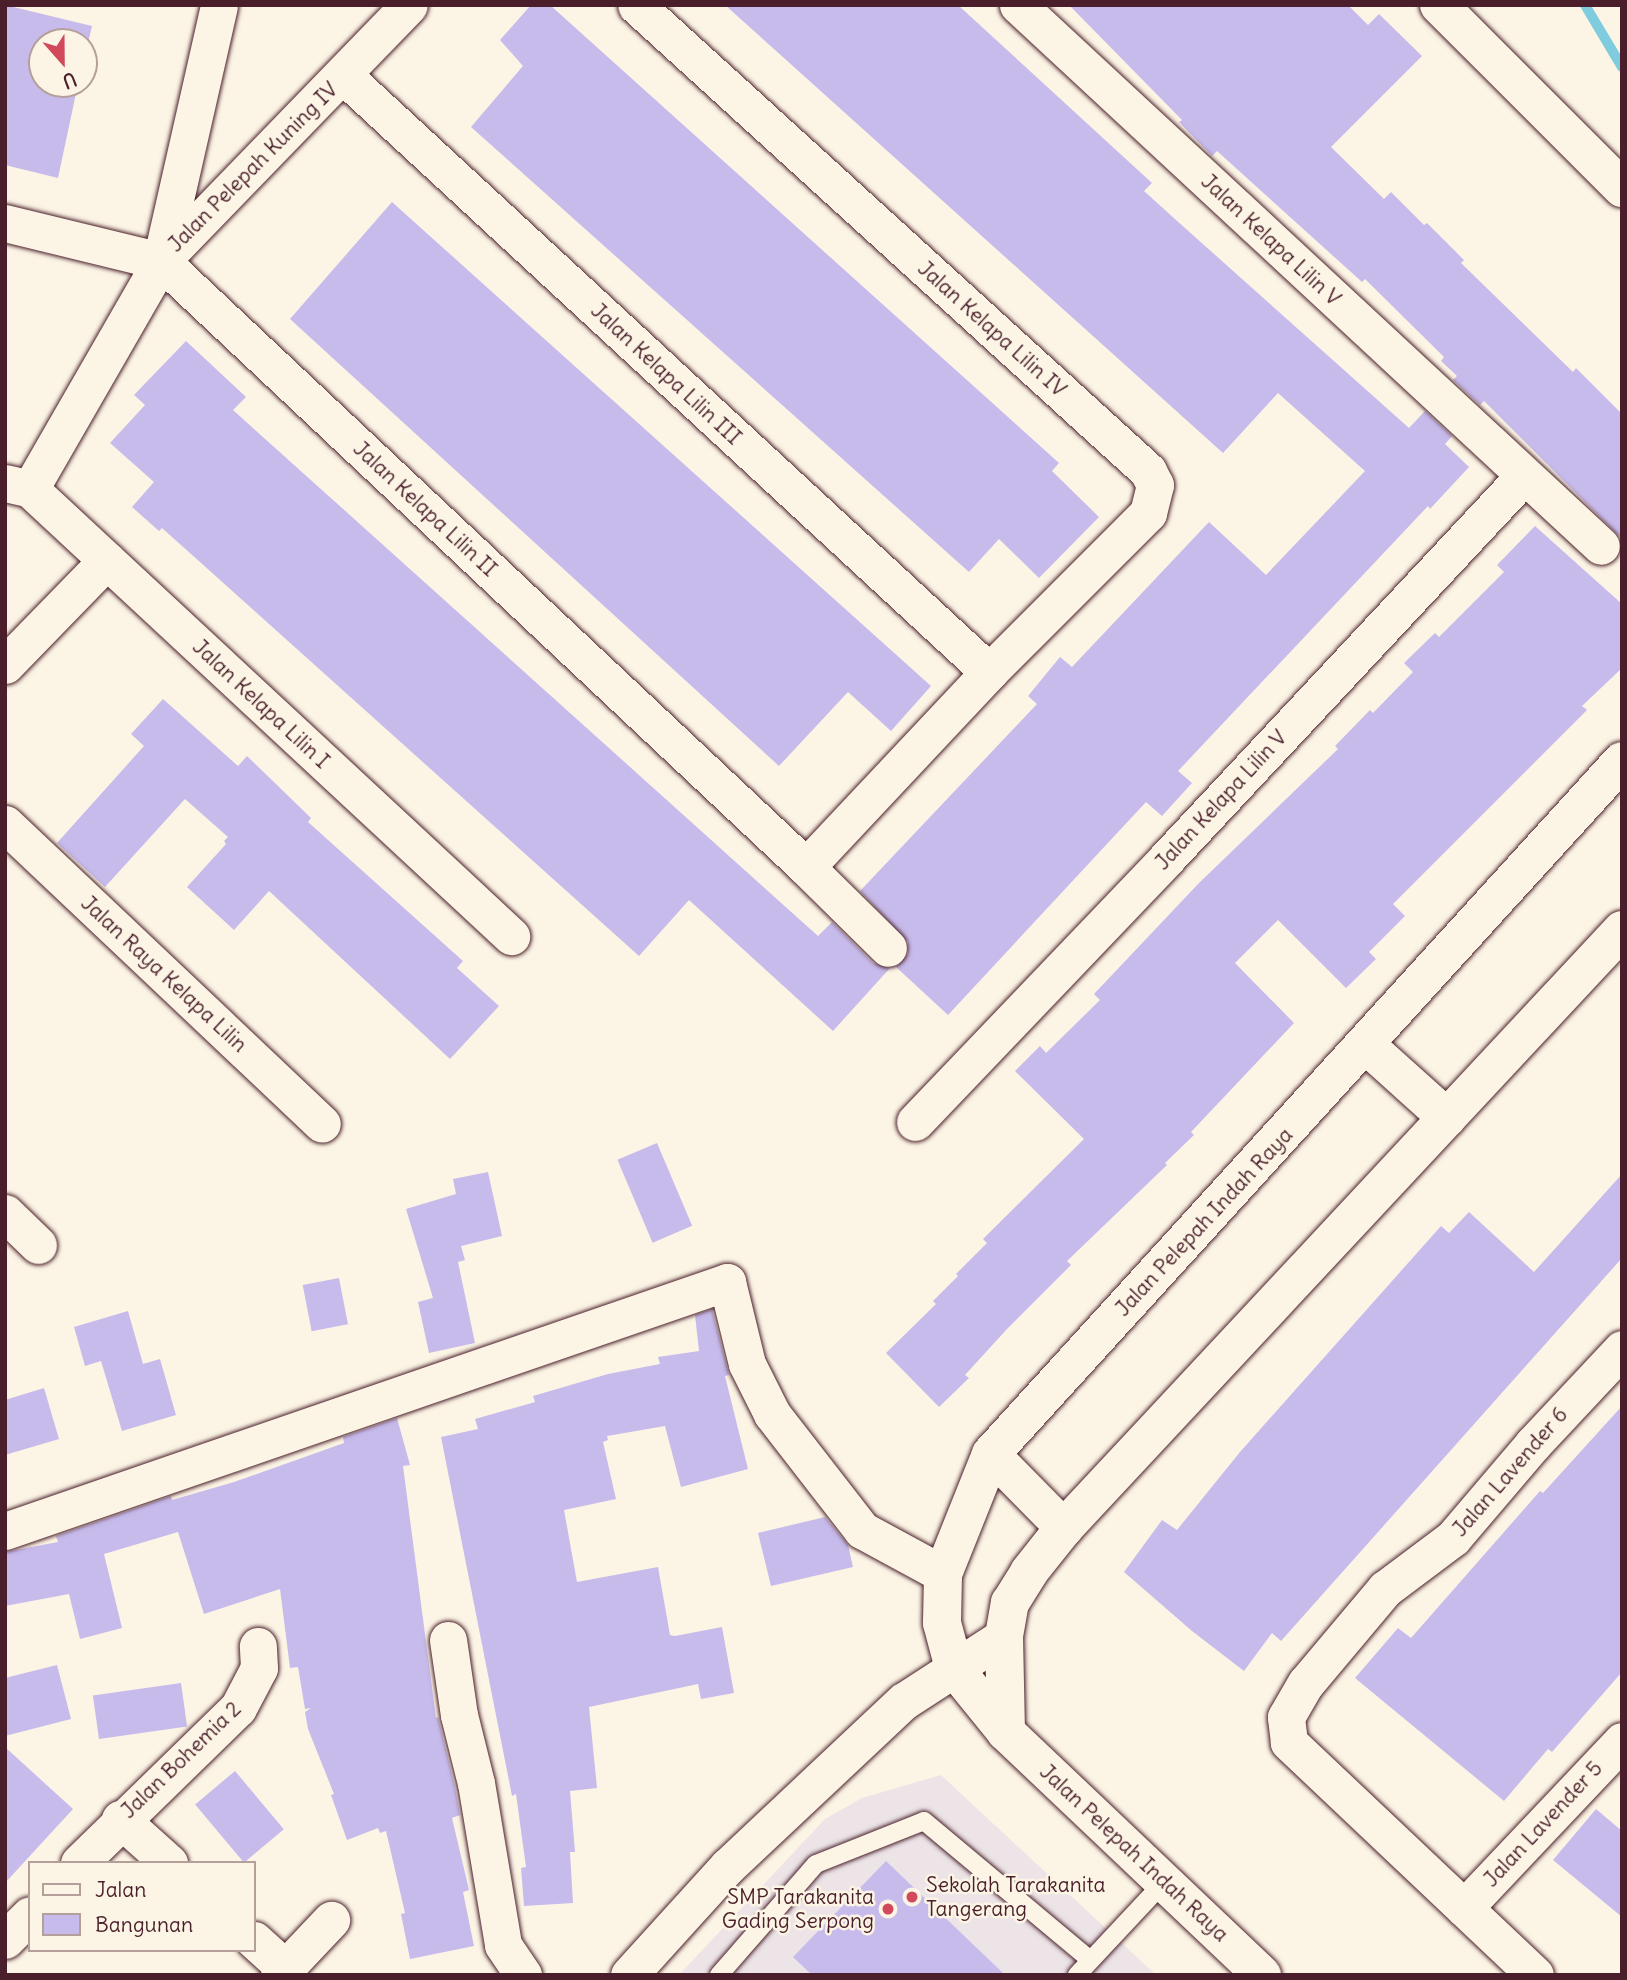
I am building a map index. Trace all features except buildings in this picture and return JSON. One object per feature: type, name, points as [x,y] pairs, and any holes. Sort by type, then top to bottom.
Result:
[{"type":"street","name":"Jalan Pelepah Kuning IV","points":[[161,261],[409,5]]},
{"type":"street","name":"Jalan Kelapa Lilin IV","points":[[636,5],[1148,471],[1152,478],[1155,485],[1148,513],[989,672]]},
{"type":"street","name":"Jalan Kelapa Lilin V","points":[[1018,5],[1601,546]]},
{"type":"street","points":[[1439,5],[1622,188]]},
{"type":"street","name":"Jalan Pelepah Kuning IV","points":[[161,261],[213,7]]},
{"type":"street","name":"Jalan Kelapa Lilin III","points":[[344,75],[989,672]]},
{"type":"street","name":"Jalan Kelapa Lilin II","points":[[5,223],[161,261],[806,867],[888,948]]},
{"type":"street","points":[[18,486],[161,261]]},
{"type":"street","name":"Jalan Kelapa Lilin V","points":[[915,1122],[1167,858],[1524,475]]},
{"type":"street","name":"Jalan Kelapa Lilin I","points":[[18,486],[107,560],[511,936]]},
{"type":"street","points":[[5,665],[107,560]]},
{"type":"street","points":[[806,867],[989,672]]},
{"type":"street","name":"Jalan Pelepah Indah Raya","points":[[1262,1975],[1006,1732],[954,1668],[942,1623],[943,1574],[990,1454],[1366,1045],[1622,761]]},
{"type":"street","name":"Jalan Raya Kelapa Lilin","points":[[5,824],[323,1124]]},
{"type":"street","points":[[1006,1732],[1004,1636],[1010,1603],[1029,1572],[1064,1528],[1622,930]]},
{"type":"street","points":[[1366,1045],[1447,1118]]},
{"type":"street","points":[[5,1213],[38,1245]]},
{"type":"street","points":[[5,1531],[727,1282],[747,1364],[772,1414],[862,1530],[943,1574]]},
{"type":"street","name":"Jalan Lavender 6","points":[[1464,1908],[1289,1742],[1286,1717],[1306,1683],[1385,1589],[1454,1538],[1533,1444],[1622,1349]]},
{"type":"street","points":[[990,1454],[1064,1528]]},
{"type":"street","points":[[629,1975],[728,1866],[904,1702],[1004,1636]]},
{"type":"street","points":[[448,1640],[459,1715],[476,1783],[503,1945],[523,1975]]},
{"type":"street","name":"Jalan Bohemia 2","points":[[81,1861],[120,1819],[238,1708],[259,1668],[258,1646]]},
{"type":"street","name":"Jalan Lavender 5","points":[[1464,1908],[1622,1741]]},
{"type":"street","points":[[120,1819],[167,1861]]},
{"type":"street","points":[[1464,1908],[1535,1975]]},
{"type":"street","points":[[5,1940],[28,1916]]},
{"type":"street","points":[[256,1942],[282,1971],[331,1920]]},
{"type":"lane","points":[[719,1975],[816,1864],[924,1821],[1090,1960]]},
{"type":"lane","points":[[1077,1975],[1164,1882]]},
{"type":"shaded area","name":"Sekolah Tarakanita Tangerang","points":[[941,1775],[1156,1975],[679,1975],[825,1819],[862,1798]]},
{"type":"waterway","points":[[1585,5],[1622,67]]},
{"type":"place","name":"Sekolah Tarakanita Tangerang","points":[[912,1897]]},
{"type":"place","name":"SMP Tarakanita Gading Serpong","points":[[888,1909]]}]
